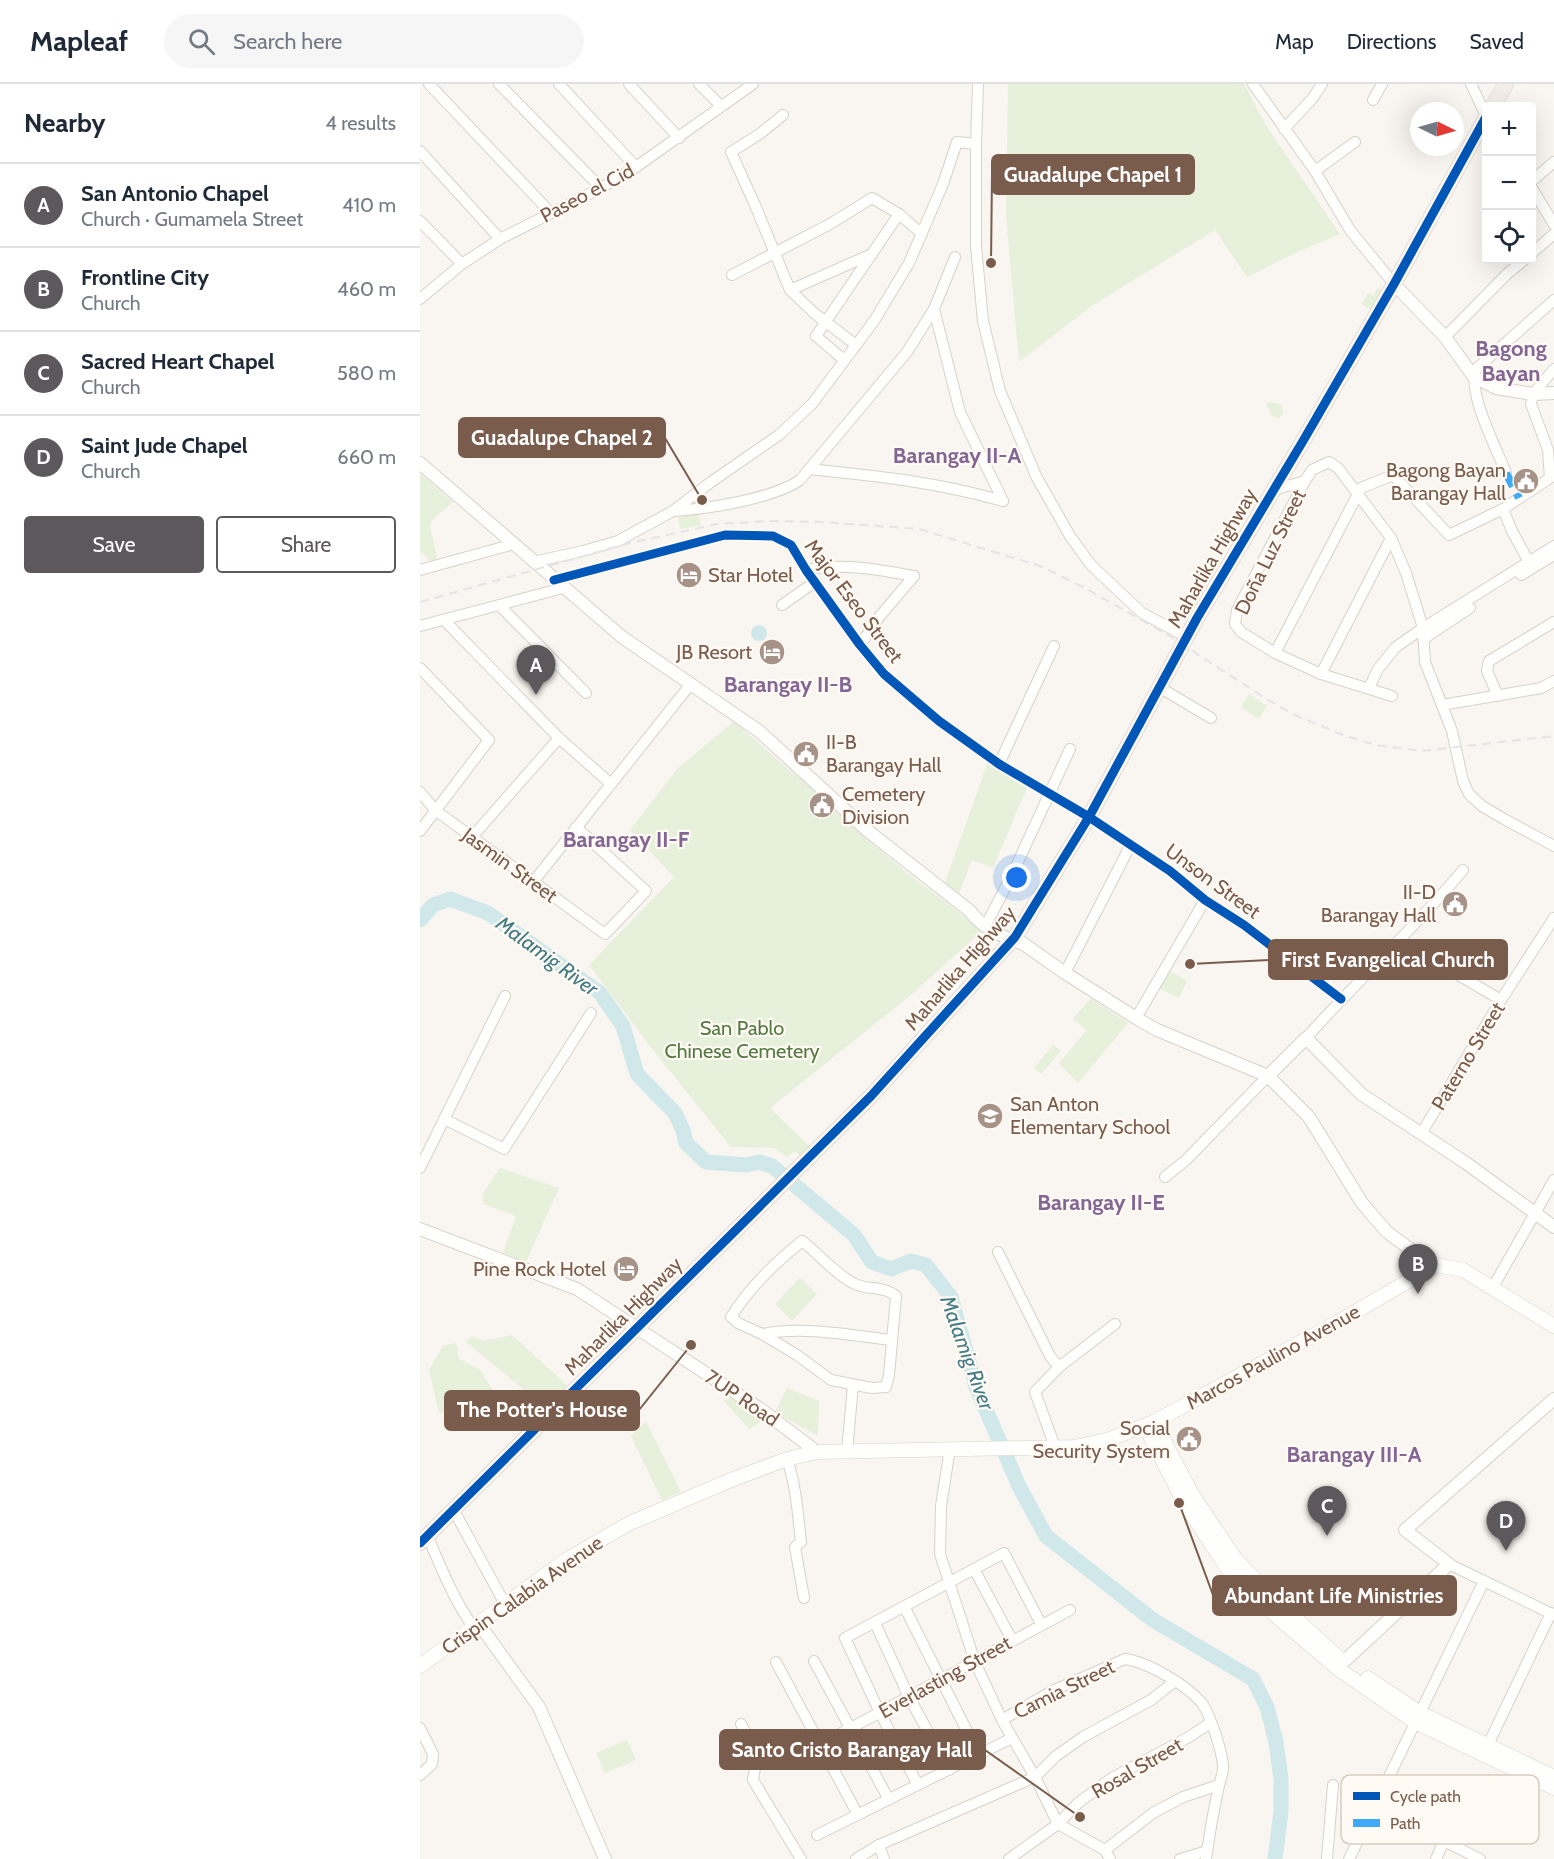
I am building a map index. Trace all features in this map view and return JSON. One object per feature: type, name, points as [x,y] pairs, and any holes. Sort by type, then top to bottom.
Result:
[{"type":"main road","points":[[1495,102],[1506,84]]},
{"type":"main road","name":"Maharlika Highway","points":[[424,1539],[871,1096],[1017,940],[1089,817],[1186,637],[1307,435],[1482,124]]},
{"type":"main road","points":[[1436,1264],[1463,1270],[1554,1326]]},
{"type":"main road","name":"Marcos Paulino Avenue","points":[[970,1448],[1074,1447],[1107,1440],[1150,1424],[1384,1296],[1436,1264]]},
{"type":"main road","points":[[1150,1424],[1188,1499],[1232,1564],[1279,1610],[1340,1665],[1418,1717],[1537,1775]]},
{"type":"main road","name":"Crispin Calabia Avenue","points":[[420,1666],[566,1560],[628,1524],[697,1493],[787,1459],[817,1452],[970,1448]]},
{"type":"main road","points":[[1539,1776],[1553,1783]]},
{"type":"street","points":[[429,84],[550,213]]},
{"type":"street","points":[[500,84],[601,188]]},
{"type":"street","points":[[560,84],[636,167]]},
{"type":"street","points":[[628,84],[679,138]]},
{"type":"street","points":[[699,84],[721,106]]},
{"type":"street","name":"Paseo el Cid","points":[[421,296],[462,264],[500,239],[601,188],[636,167],[753,84]]},
{"type":"street","points":[[978,84],[976,246],[983,321],[999,391],[1050,502],[1091,565],[1142,613],[1186,637]]},
{"type":"street","points":[[1284,129],[1312,99],[1322,84]]},
{"type":"street","points":[[1373,100],[1382,84]]},
{"type":"street","points":[[1471,84],[1482,108]]},
{"type":"street","points":[[1256,86],[1315,171],[1350,230],[1394,284],[1445,337],[1474,377],[1496,388],[1533,394],[1554,393]]},
{"type":"street","points":[[783,115],[761,133],[730,152],[790,290],[814,313],[856,345]]},
{"type":"street","points":[[537,565],[618,541],[673,511],[779,435],[812,404],[874,321],[897,282],[922,234],[943,184],[957,142],[976,144]]},
{"type":"street","points":[[1315,171],[1355,142]]},
{"type":"street","points":[[420,151],[500,239]]},
{"type":"street","points":[[1536,178],[1554,162]]},
{"type":"street","points":[[1536,195],[1554,225]]},
{"type":"street","points":[[732,274],[830,224],[872,198],[899,214],[922,234]]},
{"type":"street","points":[[844,360],[816,336],[899,214]]},
{"type":"street","points":[[420,221],[462,264]]},
{"type":"street","points":[[1536,250],[1554,234]]},
{"type":"street","points":[[790,290],[872,254]]},
{"type":"street","points":[[673,511],[703,509],[789,488],[800,480],[907,352],[934,309],[956,256]]},
{"type":"street","points":[[1445,337],[1519,264]]},
{"type":"street","points":[[1506,473],[1476,399],[1474,377],[1476,369],[1554,300]]},
{"type":"street","points":[[809,469],[924,481],[1004,501],[960,412],[934,309]]},
{"type":"street","points":[[1392,696],[1321,674],[1275,653],[1361,488],[1393,475],[1449,535],[1503,509],[1551,478],[1548,450],[1532,404],[1533,394],[1554,369]]},
{"type":"street","name":"Doña Luz Street","points":[[1275,653],[1241,632],[1235,624],[1237,610],[1312,470],[1329,462],[1338,468],[1356,494]]},
{"type":"street","points":[[420,463],[622,637],[759,731],[867,831],[970,911],[974,917],[1017,940]]},
{"type":"street","name":"Doña Luz Street","points":[[1273,490],[1305,481]]},
{"type":"street","points":[[1356,494],[1391,538],[1406,573],[1418,608],[1425,662],[1443,705],[1457,748],[1463,781],[1469,794],[1482,806],[1554,846]]},
{"type":"street","points":[[1503,509],[1529,562]]},
{"type":"street","name":"Major Eseo Street","points":[[420,626],[500,606],[559,584],[725,535],[773,536],[791,545],[806,570],[860,645],[884,674],[939,721],[999,764],[1089,817]]},
{"type":"street","points":[[1321,674],[1391,538]]},
{"type":"street","points":[[420,560],[424,569],[513,544]]},
{"type":"street","points":[[1423,634],[1554,546]]},
{"type":"street","points":[[1369,687],[1378,669],[1396,647],[1423,634],[1554,555]]},
{"type":"street","points":[[806,570],[819,567],[853,567],[914,576],[880,616],[860,645]]},
{"type":"street","points":[[782,605],[815,582]]},
{"type":"street","points":[[500,606],[586,693]]},
{"type":"street","points":[[444,620],[559,738],[611,784]]},
{"type":"street","points":[[1498,696],[1487,671],[1489,661],[1554,622]]},
{"type":"street","points":[[999,764],[1054,646]]},
{"type":"street","points":[[420,668],[489,740],[420,831]]},
{"type":"street","points":[[1443,705],[1540,688],[1554,681]]},
{"type":"street","points":[[533,882],[690,684]]},
{"type":"street","points":[[1159,687],[1211,718]]},
{"type":"street","points":[[472,837],[559,738]]},
{"type":"street","points":[[989,919],[1012,875],[1070,749]]},
{"type":"street","name":"Jasmin Street","points":[[420,792],[435,810],[605,934],[646,891],[576,827]]},
{"type":"street","name":"Unson Street","points":[[1089,817],[1170,871],[1205,900],[1244,925],[1341,999]]},
{"type":"street","points":[[1065,973],[1131,844]]},
{"type":"street","points":[[1165,1176],[1186,1160],[1306,1038],[1437,901],[1463,870]]},
{"type":"street","points":[[1136,1018],[1205,900]]},
{"type":"street","points":[[970,911],[989,919],[1065,973],[1157,1030],[1268,1076],[1309,1117],[1362,1203],[1383,1227],[1414,1252],[1436,1264]]},
{"type":"street","name":"Paterno Street","points":[[1421,1134],[1501,1000],[1554,918]]},
{"type":"street","points":[[1399,940],[1501,1000]]},
{"type":"street","points":[[420,1168],[505,996]]},
{"type":"street","points":[[444,1119],[504,1149],[591,1013]]},
{"type":"street","points":[[1306,1038],[1361,1094],[1554,1227]]},
{"type":"street","points":[[1493,1287],[1554,1180]]},
{"type":"street","name":"7UP Road","points":[[420,1229],[577,1289],[762,1410],[817,1452]]},
{"type":"street","points":[[802,1240],[841,1275],[857,1285],[891,1292],[896,1296],[892,1340],[886,1387],[872,1388],[831,1380],[797,1355],[738,1323],[732,1317],[740,1302],[757,1283],[802,1240]]},
{"type":"street","points":[[998,1251],[1050,1356],[1059,1367]]},
{"type":"street","points":[[1055,1447],[1035,1392],[1059,1367],[1115,1324]]},
{"type":"street","points":[[762,1334],[785,1330],[807,1331],[892,1340]]},
{"type":"street","points":[[847,1451],[853,1385]]},
{"type":"street","points":[[1485,1750],[1552,1614],[1449,1564],[1405,1530],[1554,1399]]},
{"type":"street","points":[[950,1448],[939,1536],[940,1554],[948,1583],[975,1662],[1002,1720],[1035,1777],[1058,1824],[1108,1854],[1153,1813],[1183,1797],[1219,1785]]},
{"type":"street","points":[[787,1459],[792,1472],[799,1524],[801,1542],[795,1547],[804,1598]]},
{"type":"street","points":[[453,1509],[505,1604]]},
{"type":"street","points":[[424,1539],[463,1612],[477,1626],[539,1707],[605,1859]]},
{"type":"street","points":[[918,1785],[880,1713],[845,1638],[905,1608],[1004,1553],[1041,1624]]},
{"type":"street","points":[[1340,1665],[1449,1564]]},
{"type":"street","points":[[974,1569],[1012,1640]]},
{"type":"street","points":[[1391,1775],[1484,1581]]},
{"type":"street","points":[[905,1608],[979,1755]]},
{"type":"street","name":"Everlasting Street","points":[[821,1744],[942,1681],[1012,1640],[1070,1610]]},
{"type":"street","points":[[875,1623],[909,1697],[949,1770]]},
{"type":"street","name":"Camia Street","points":[[1002,1720],[1052,1692],[1125,1659],[1147,1665],[1174,1682]]},
{"type":"street","points":[[814,1661],[889,1800]]},
{"type":"street","points":[[776,1662],[858,1815]]},
{"type":"street","points":[[856,1859],[879,1845],[1035,1777],[1056,1756],[1083,1737],[1151,1700],[1174,1682],[1203,1704],[1220,1748],[1223,1769],[1206,1855],[1180,1859]]},
{"type":"street","name":"Rosal Street","points":[[1009,1859],[1058,1824],[1078,1803],[1112,1778],[1189,1737],[1210,1723]]},
{"type":"street","points":[[741,1724],[757,1755],[753,1780],[801,1859]]},
{"type":"street","points":[[420,1728],[433,1754],[432,1764],[420,1775]]},
{"type":"street","points":[[817,1835],[1012,1738]]},
{"type":"street","points":[[1327,1859],[1333,1785]]},
{"type":"street","points":[[1349,1859],[1357,1844]]},
{"type":"street","points":[[1436,1859],[1443,1844]]},
{"type":"street","points":[[1450,1844],[1480,1859]]},
{"type":"street","points":[[879,1845],[884,1859]]},
{"type":"green space","points":[[1008,84],[1244,84],[1267,127],[1340,234],[1247,277],[1215,230],[1093,305],[1019,362],[1006,215]]},
{"type":"green space","points":[[1378,288],[1386,293],[1377,314],[1362,304],[1368,293],[1373,296]]},
{"type":"green space","points":[[1270,402],[1282,405],[1283,414],[1279,418],[1272,416],[1266,404]]},
{"type":"green space","points":[[420,473],[453,502],[430,524],[437,559],[431,561],[420,551]]},
{"type":"green space","points":[[698,514],[701,525],[680,529],[678,518]]},
{"type":"green space","points":[[1249,694],[1267,706],[1259,719],[1241,707]]},
{"type":"green space","name":"San Pablo Chinese Cemetery","points":[[734,721],[789,770],[847,816],[843,825],[855,826],[864,837],[916,880],[983,930],[911,995],[770,1108],[812,1149],[802,1157],[795,1151],[787,1157],[774,1148],[731,1147],[646,1041],[589,965],[674,877],[630,830],[677,769]]},
{"type":"green space","points":[[988,762],[1028,785],[993,868],[972,860],[958,896],[944,885]]},
{"type":"green space","points":[[1165,968],[1187,981],[1179,998],[1155,986]]},
{"type":"green space","points":[[1091,998],[1128,1023],[1078,1083],[1059,1063],[1087,1030],[1073,1019]]},
{"type":"green space","points":[[1053,1045],[1061,1051],[1041,1074],[1034,1068]]},
{"type":"green space","points":[[500,1168],[559,1188],[526,1262],[503,1253],[516,1216],[483,1204],[483,1193]]},
{"type":"green space","points":[[800,1278],[817,1294],[792,1321],[775,1304]]},
{"type":"green space","points":[[512,1335],[570,1388],[547,1409],[465,1341],[473,1337],[484,1341]]},
{"type":"green space","points":[[455,1343],[458,1358],[479,1369],[502,1404],[439,1413],[429,1370],[443,1346]]},
{"type":"green space","points":[[787,1388],[819,1401],[818,1436],[775,1412]]},
{"type":"green space","points":[[733,1396],[765,1419],[749,1429],[724,1401]]},
{"type":"green space","points":[[646,1422],[681,1492],[662,1500],[631,1436]]},
{"type":"green space","points":[[627,1740],[636,1760],[605,1773],[596,1753]]},
{"type":"water","points":[[759,625],[765,627],[767,633],[765,639],[759,641],[753,639],[751,633],[753,627]]},
{"type":"waterway","name":"Malamig River","points":[[420,920],[433,905],[450,899],[488,913],[600,993],[623,1026],[637,1074],[675,1113],[686,1143],[706,1162],[746,1165],[759,1162],[772,1166],[854,1235],[872,1262],[891,1269],[911,1261],[926,1265],[951,1297],[976,1387],[1019,1486],[1046,1536],[1153,1620],[1253,1679],[1267,1707],[1276,1742],[1281,1779],[1281,1811],[1275,1859]]},
{"type":"railway","points":[[420,602],[630,543],[717,524],[769,521],[822,522],[919,529],[1040,566],[1083,587],[1168,635],[1268,700],[1295,715],[1343,735],[1376,745],[1422,751],[1554,736]]},
{"type":"marked path","points":[[1506,473],[1519,498]]},
{"type":"cycle path","points":[[420,1543],[871,1096],[1015,937],[1089,817],[1197,618],[1394,284],[1482,124]]},
{"type":"cycle path","points":[[554,580],[725,535],[773,536],[791,545],[806,570],[860,645],[884,674],[939,721],[999,764],[1089,817],[1170,871],[1205,900],[1244,925],[1341,999]]},
{"type":"place","name":"Guadalupe Chapel 1","points":[[991,263]]},
{"type":"place","name":"Bagong Bayan Barangay Hall","points":[[1526,481]]},
{"type":"place","name":"Guadalupe Chapel 2","points":[[702,500]]},
{"type":"place","name":"Star Hotel","points":[[689,575]]},
{"type":"place","name":"JB Resort","points":[[772,652]]},
{"type":"place","name":"San Antonio Chapel","points":[[536,695]]},
{"type":"place","name":"II-B Barangay Hall","points":[[806,754]]},
{"type":"place","name":"Cemetery Division","points":[[822,805]]},
{"type":"place","name":"II-D Barangay Hall","points":[[1455,904]]},
{"type":"place","name":"First Evangelical Church","points":[[1190,964]]},
{"type":"place","name":"San Anton Elementary School","points":[[990,1116]]},
{"type":"place","name":"Pine Rock Hotel","points":[[626,1269]]},
{"type":"place","name":"Frontline City","points":[[1418,1294]]},
{"type":"place","name":"The Potter's House","points":[[691,1345]]},
{"type":"place","name":"Social Security System","points":[[1189,1439]]},
{"type":"place","name":"Abundant Life Ministries","points":[[1179,1503]]},
{"type":"place","name":"Sacred Heart Chapel","points":[[1327,1536]]},
{"type":"place","name":"Saint Jude Chapel","points":[[1506,1551]]},
{"type":"place","name":"Santo Cristo Barangay Hall","points":[[1080,1817]]},
{"type":"district","name":"Bagong Bayan","points":[[1511,360]]},
{"type":"district","name":"Barangay II-A","points":[[957,455]]},
{"type":"district","name":"Barangay II-B","points":[[788,684]]},
{"type":"district","name":"Barangay II-F","points":[[626,839]]},
{"type":"district","name":"Barangay II-E","points":[[1101,1202]]},
{"type":"district","name":"Barangay III-A","points":[[1354,1454]]}]
